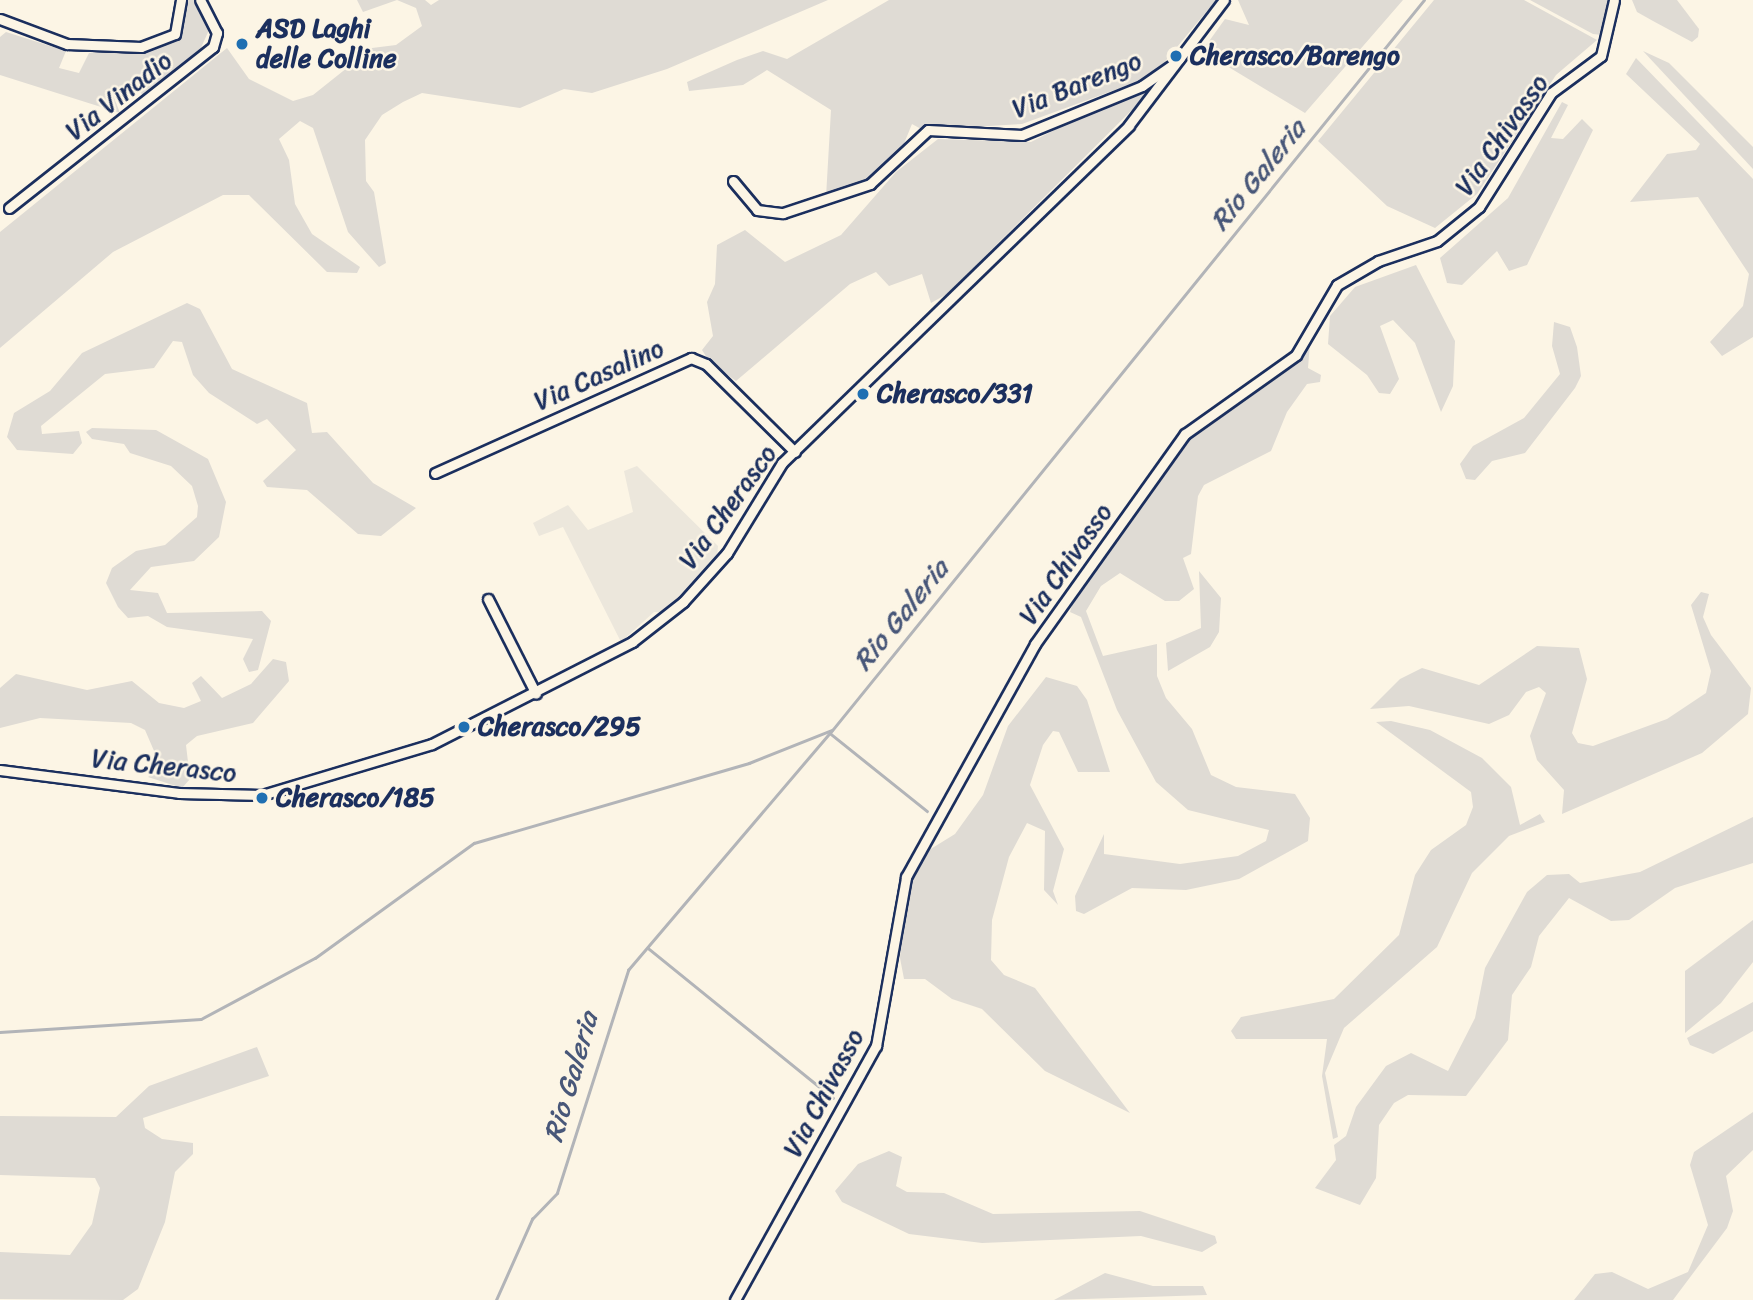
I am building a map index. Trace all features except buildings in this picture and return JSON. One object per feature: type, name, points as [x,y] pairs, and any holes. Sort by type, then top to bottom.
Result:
[{"type":"street","points":[[0,19],[67,44],[141,47],[175,34],[181,0]]},
{"type":"street","name":"Via Vinadio","points":[[9,208],[213,47],[217,33],[200,0]]},
{"type":"street","name":"Via Cherasco","points":[[0,770],[187,793],[262,795],[407,753],[536,694],[632,642],[683,602],[742,534],[767,481],[1129,125],[1182,59],[1224,0]]},
{"type":"street","name":"Via Chivasso","points":[[735,1300],[876,1046],[906,877],[999,698],[1035,644],[1185,434],[1296,355],[1337,285],[1378,261],[1437,241],[1479,207],[1551,93],[1601,56],[1614,0]]},
{"type":"street","name":"Via Barengo","points":[[733,181],[757,210],[783,213],[877,180],[928,130],[1034,132],[1142,86],[1182,59]]},
{"type":"street","name":"Via Casalino","points":[[435,473],[691,358],[706,364],[795,452]]},
{"type":"street","points":[[488,598],[536,694]]},
{"type":"shaded area","points":[[184,0],[196,0],[209,30],[200,50],[146,99],[131,81],[113,95],[120,113],[0,75],[0,37],[6,32],[66,51],[59,68],[79,73],[89,53],[137,51],[175,38]]},
{"type":"shaded area","points":[[357,0],[397,0],[363,12]]},
{"type":"shaded area","points":[[397,0],[425,0],[431,5],[439,0],[828,0],[667,69],[592,93],[564,89],[520,108],[422,93],[403,102],[382,115],[365,140],[366,181],[374,192],[386,263],[379,267],[348,232],[313,128],[300,121],[279,139],[289,160],[295,204],[312,234],[360,267],[357,273],[327,272],[249,195],[223,195],[113,252],[0,348],[0,232],[227,48],[249,79],[293,101],[313,95],[372,48],[396,45],[422,26],[416,8]]},
{"type":"shaded area","points":[[889,0],[1216,0],[1153,76],[1022,124],[923,130],[912,124],[903,146],[877,175],[826,197],[831,110],[767,70],[743,85],[689,91],[687,82],[763,51],[787,59]]},
{"type":"shaded area","points":[[1238,0],[1403,0],[1305,113],[1202,51],[1225,19],[1249,25]]},
{"type":"shaded area","points":[[1434,0],[1524,0],[1597,40],[1556,75],[1477,194],[1435,228],[1387,206],[1318,141]]},
{"type":"shaded area","points":[[1530,0],[1608,0],[1602,35],[1593,34]]},
{"type":"shaded area","points":[[1632,0],[1677,0],[1699,29],[1698,37],[1692,42],[1653,21],[1637,12]]},
{"type":"shaded area","points":[[1643,51],[1669,63],[1753,147],[1753,169]]},
{"type":"shaded area","points":[[1636,58],[1753,179],[1753,337],[1722,356],[1710,342],[1743,306],[1749,274],[1698,197],[1630,202],[1667,154],[1696,150],[1700,144],[1626,74]]},
{"type":"shaded area","points":[[1151,81],[1152,90],[947,294],[931,303],[922,274],[889,286],[876,272],[850,284],[736,381],[709,361],[702,350],[713,336],[707,302],[715,284],[717,245],[745,230],[785,262],[841,235],[896,172],[938,139],[1031,142]]},
{"type":"shaded area","points":[[1562,102],[1568,105],[1551,138],[1563,139],[1582,119],[1593,130],[1527,265],[1509,271],[1497,251],[1462,285],[1447,283],[1440,258],[1508,198]]},
{"type":"shaded area","points":[[1416,265],[1455,341],[1453,386],[1441,412],[1415,343],[1393,320],[1380,326],[1399,379],[1390,394],[1379,393],[1367,375],[1328,344],[1330,316],[1355,287]]},
{"type":"shaded area","points":[[187,303],[200,309],[232,369],[307,403],[312,433],[327,432],[373,483],[416,508],[381,536],[358,534],[307,490],[267,487],[263,481],[296,450],[267,419],[257,424],[209,393],[193,375],[182,342],[173,341],[154,368],[105,374],[41,426],[42,434],[79,431],[82,443],[73,454],[17,450],[7,437],[14,413],[50,391],[82,353]]},
{"type":"shaded area","points":[[1554,322],[1570,327],[1577,347],[1581,376],[1575,388],[1525,453],[1492,461],[1475,480],[1466,479],[1460,464],[1473,446],[1524,418],[1560,374],[1552,346]]},
{"type":"shaded area","points":[[1310,343],[1308,368],[1321,375],[1320,382],[1307,384],[1287,412],[1271,451],[1204,485],[1198,496],[1191,554],[1183,558],[1194,589],[1179,601],[1165,601],[1120,573],[1101,586],[1086,611],[1103,656],[1157,644],[1157,676],[1166,698],[1192,729],[1211,775],[1236,787],[1295,794],[1310,818],[1308,841],[1239,879],[1186,890],[1132,888],[1084,914],[1076,911],[1075,896],[1104,834],[1104,854],[1180,864],[1238,856],[1266,841],[1269,830],[1188,810],[1156,782],[1117,710],[1081,617],[1070,612],[1076,592],[1190,434]]},
{"type":"shaded area","points":[[92,428],[156,430],[208,459],[226,502],[219,537],[194,561],[151,567],[130,590],[158,593],[167,613],[262,611],[271,621],[258,670],[249,672],[243,659],[253,639],[167,627],[148,616],[128,618],[118,607],[106,583],[112,568],[136,551],[165,545],[197,517],[198,506],[192,486],[171,466],[130,453],[124,444],[92,439],[86,432]]},
{"type":"shaded area","points":[[637,466],[718,546],[717,557],[665,612],[654,612],[621,642],[563,527],[539,536],[533,523],[568,505],[588,530],[633,512],[624,471]]},
{"type":"shaded area","points":[[1199,571],[1221,598],[1219,632],[1210,647],[1168,671],[1166,643],[1201,628]]},
{"type":"shaded area","points":[[1701,592],[1709,594],[1703,617],[1711,635],[1751,688],[1748,714],[1702,753],[1562,814],[1564,790],[1537,760],[1530,736],[1546,693],[1539,687],[1526,692],[1509,715],[1489,724],[1409,706],[1370,709],[1400,679],[1422,668],[1479,685],[1537,646],[1579,648],[1587,679],[1572,733],[1578,743],[1593,746],[1667,719],[1706,693],[1711,671],[1691,605]]},
{"type":"shaded area","points":[[273,659],[286,662],[289,681],[253,723],[197,736],[186,745],[190,779],[182,788],[148,777],[161,767],[145,730],[131,723],[40,718],[0,728],[0,688],[16,674],[87,690],[132,681],[159,703],[184,708],[201,701],[192,683],[201,676],[222,698],[251,684]]},
{"type":"shaded area","points":[[1046,677],[1077,686],[1087,700],[1110,772],[1078,772],[1059,732],[1053,731],[1043,745],[1030,785],[1064,849],[1053,891],[1058,905],[1044,890],[1045,831],[1027,823],[1009,857],[992,920],[991,960],[1004,975],[1035,988],[1130,1113],[1045,1071],[982,1009],[952,999],[925,979],[904,979],[900,958],[904,898],[921,855],[955,834],[983,795],[1008,726]]},
{"type":"shaded area","points":[[1391,721],[1430,730],[1482,758],[1511,787],[1520,825],[1540,814],[1545,822],[1509,836],[1472,873],[1437,947],[1344,1028],[1325,1073],[1338,1137],[1333,1139],[1322,1076],[1327,1039],[1236,1039],[1231,1031],[1241,1017],[1334,999],[1399,935],[1415,875],[1431,850],[1466,825],[1473,807],[1471,792],[1376,722]]},
{"type":"shaded area","points":[[1753,817],[1753,863],[1675,888],[1629,920],[1611,921],[1569,898],[1539,936],[1531,967],[1512,995],[1508,1040],[1466,1096],[1408,1095],[1394,1103],[1379,1125],[1376,1178],[1360,1205],[1315,1188],[1336,1160],[1334,1145],[1346,1136],[1356,1107],[1386,1066],[1411,1053],[1448,1071],[1475,1018],[1485,968],[1527,892],[1547,875],[1569,874],[1580,883],[1640,872]]},
{"type":"shaded area","points":[[1753,920],[1753,962],[1721,1003],[1685,1033],[1685,971]]},
{"type":"shaded area","points":[[1753,1002],[1753,1031],[1713,1054],[1690,1045],[1687,1038]]},
{"type":"shaded area","points":[[257,1047],[269,1076],[143,1118],[145,1128],[162,1139],[193,1143],[193,1154],[175,1172],[165,1222],[138,1289],[123,1300],[0,1299],[0,1252],[70,1255],[92,1224],[100,1188],[95,1178],[0,1175],[0,1116],[116,1117],[149,1086]]},
{"type":"shaded area","points":[[1753,1112],[1753,1150],[1726,1176],[1733,1211],[1727,1228],[1673,1300],[1574,1300],[1595,1274],[1612,1272],[1648,1289],[1688,1272],[1708,1225],[1690,1165],[1694,1152]]},
{"type":"shaded area","points":[[889,1151],[902,1157],[896,1186],[907,1192],[944,1193],[993,1214],[1140,1211],[1215,1236],[1217,1243],[1202,1252],[1141,1236],[982,1243],[909,1234],[842,1202],[835,1191],[858,1164]]},
{"type":"shaded area","points":[[1105,1273],[1153,1286],[1203,1286],[1207,1295],[1054,1300]]},
{"type":"waterway","name":"Rio Galeria","points":[[496,1300],[532,1219],[557,1193],[628,970],[830,733],[1424,0]]},
{"type":"waterway","points":[[0,1032],[201,1019],[315,958],[474,843],[749,763],[832,730]]},
{"type":"waterway","points":[[831,734],[927,811]]},
{"type":"waterway","points":[[648,948],[833,1098]]},
{"type":"place","name":"ASD Laghi delle Colline","points":[[242,44]]},
{"type":"place","name":"Cherasco/Barengo","points":[[1176,56]]},
{"type":"place","name":"Cherasco/331","points":[[863,394]]},
{"type":"place","name":"Cherasco/295","points":[[464,727]]},
{"type":"place","name":"Cherasco/185","points":[[262,798]]}]
